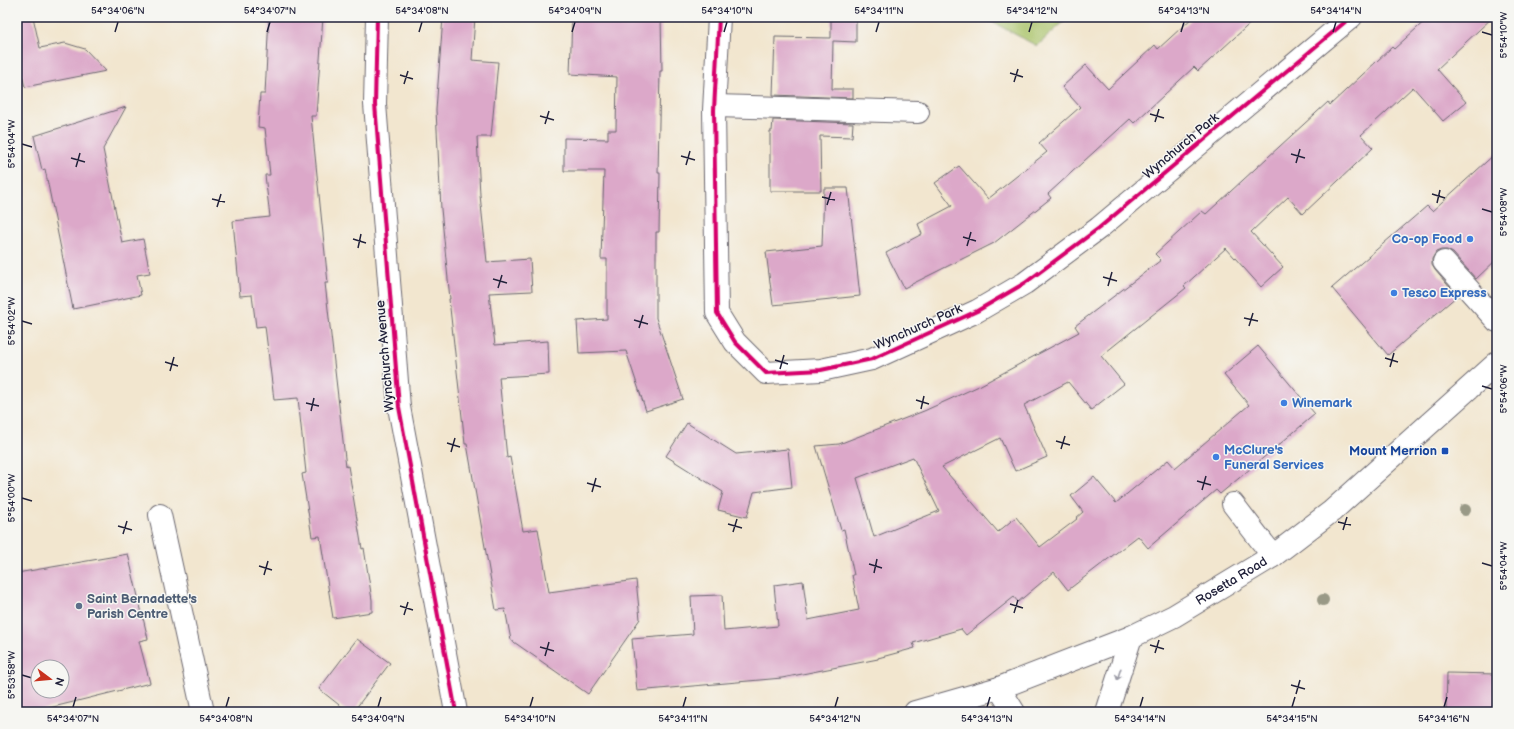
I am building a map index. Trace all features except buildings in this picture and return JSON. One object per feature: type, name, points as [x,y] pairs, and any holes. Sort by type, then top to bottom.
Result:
[{"type":"street","name":"Wynchurch Avenue","points":[[377,17],[375,104],[399,408],[456,712]]},
{"type":"street","name":"Wynchurch Park","points":[[719,17],[715,106],[717,312],[735,342],[766,373],[821,370],[872,359],[977,311],[1025,283],[1099,228],[1351,17]]},
{"type":"street","points":[[715,106],[918,112]]},
{"type":"street","points":[[1444,262],[1497,321]]},
{"type":"street","name":"Rosetta Road","points":[[915,712],[999,688],[1131,636],[1174,616],[1273,556],[1332,511],[1497,363]]},
{"type":"street","points":[[1233,504],[1273,556]]},
{"type":"street","points":[[160,515],[203,712]]},
{"type":"street","points":[[1107,712],[1131,636]]},
{"type":"street","points":[[999,688],[1014,712]]},
{"type":"green space","points":[[983,17],[1069,17],[1037,46]]},
{"type":"cycle path","points":[[377,17],[375,104],[399,407],[456,712]]},
{"type":"cycle path","points":[[719,17],[714,110],[717,313],[735,342],[766,373],[821,370],[872,359],[977,311],[1025,283],[1099,228],[1351,17]]},
{"type":"place","name":"Co-op Food","points":[[1470,239]]},
{"type":"place","name":"Tesco Express","points":[[1394,293]]},
{"type":"place","name":"Winemark","points":[[1284,403]]},
{"type":"place","name":"Mount Merrion","points":[[1445,451]]},
{"type":"place","name":"McClure's Funeral Services","points":[[1216,457]]},
{"type":"place","name":"Saint Bernadette's Parish Centre","points":[[79,606]]}]
